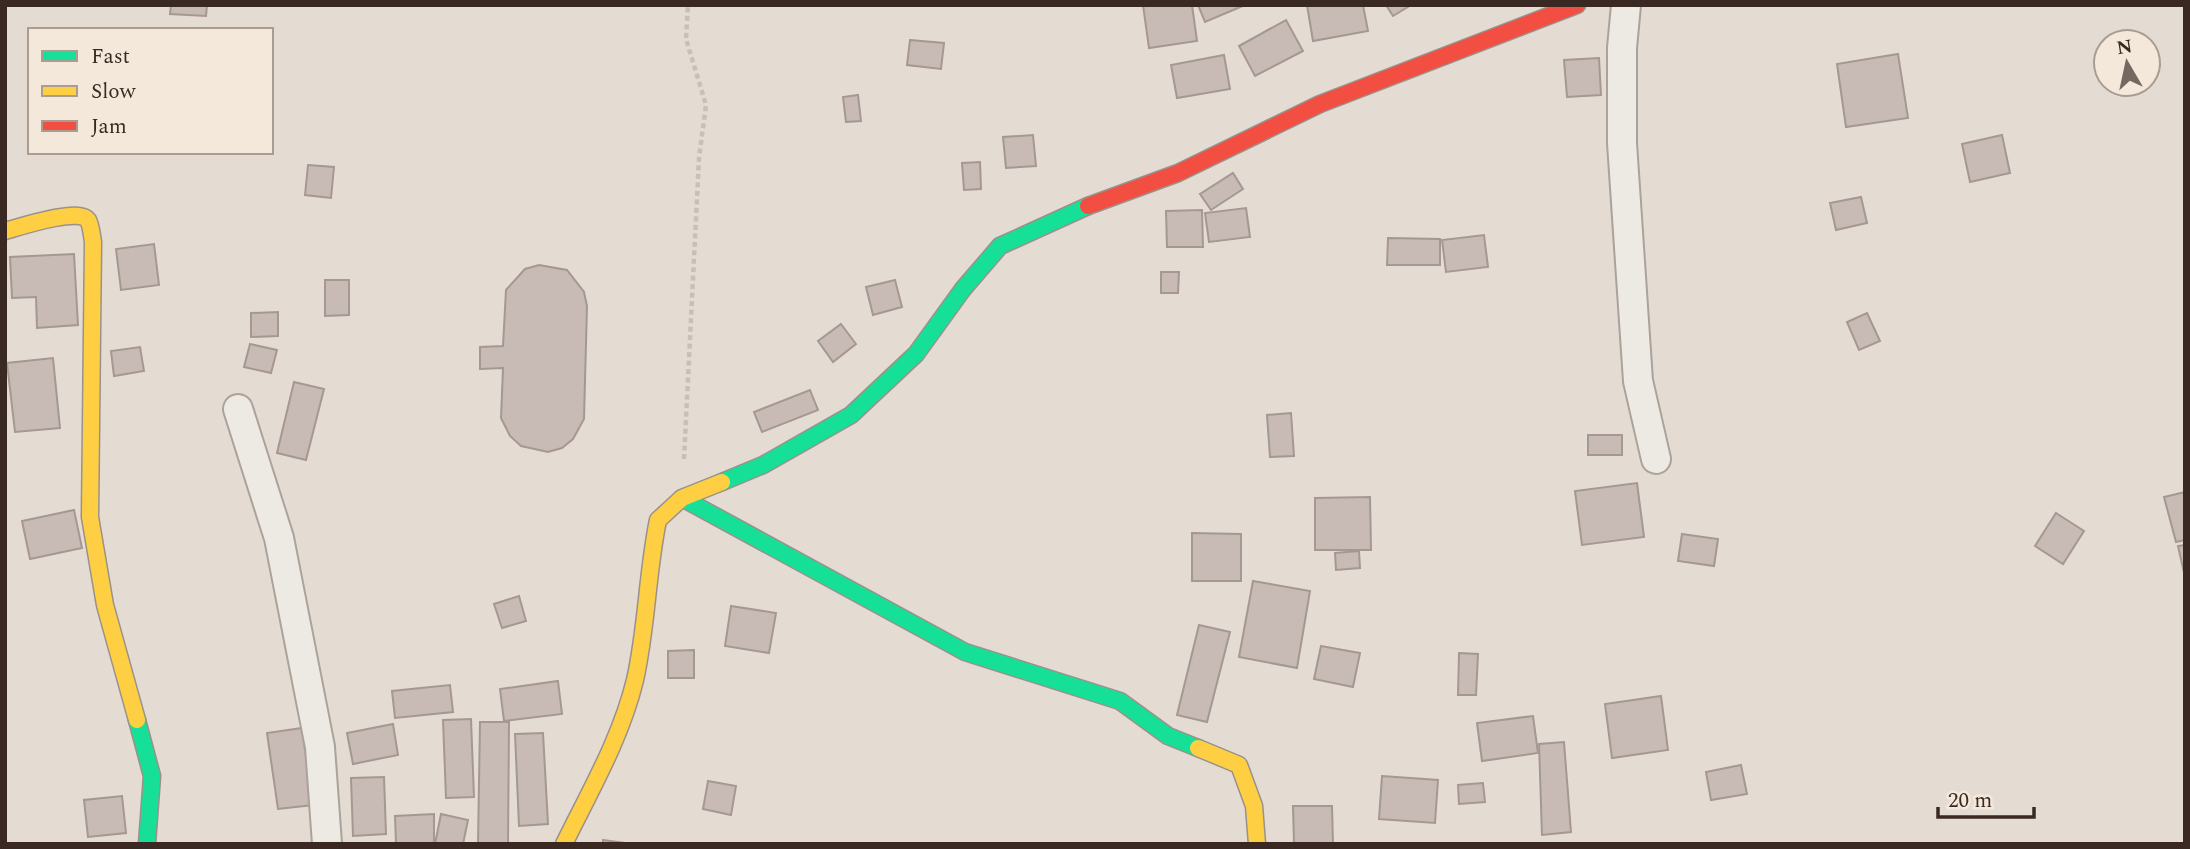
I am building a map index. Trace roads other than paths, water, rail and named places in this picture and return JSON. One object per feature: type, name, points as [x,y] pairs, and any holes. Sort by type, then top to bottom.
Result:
[{"type":"street","points":[[564,844],[618,734],[634,683],[645,627],[652,550],[658,520],[682,498],[763,465],[851,415],[916,354],[963,289],[1000,246],[1091,205],[1178,173],[1320,104],[1577,5]]},
{"type":"street","points":[[1626,5],[1622,48],[1622,143],[1638,381],[1656,459]]},
{"type":"street","points":[[5,231],[69,215],[82,215],[90,226],[94,299],[90,517],[105,605],[152,776],[147,844]]},
{"type":"street","points":[[238,409],[279,538],[320,747],[327,844]]},
{"type":"street","points":[[682,498],[965,652],[1120,701],[1168,736],[1239,765],[1254,806],[1257,844]]}]
